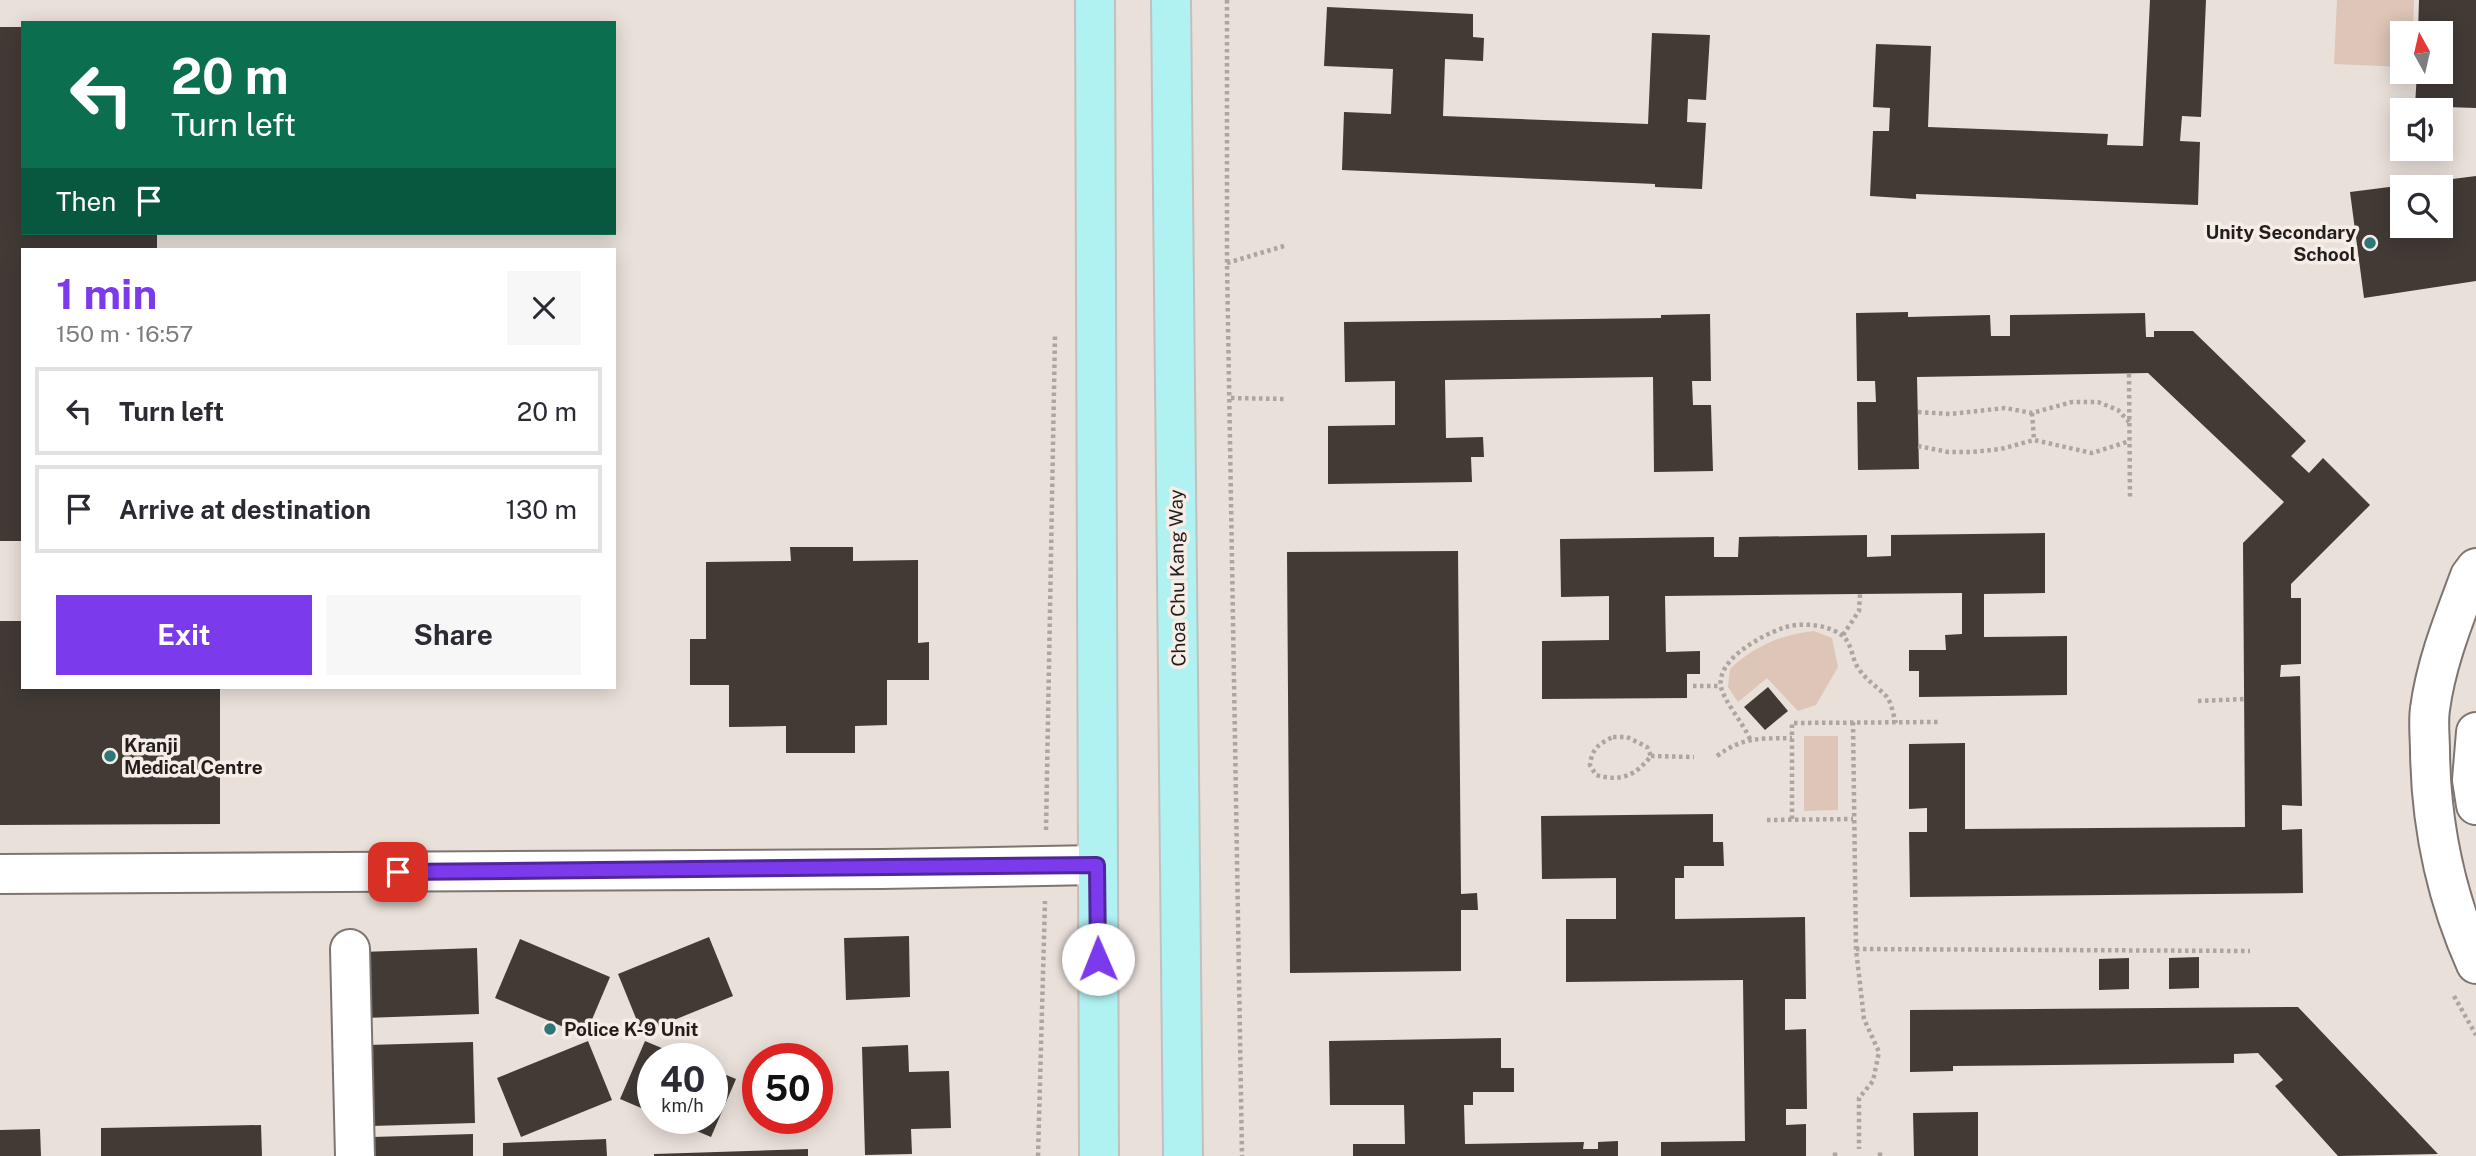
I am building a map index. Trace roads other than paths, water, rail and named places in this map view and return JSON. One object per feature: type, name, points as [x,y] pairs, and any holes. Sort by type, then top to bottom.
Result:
[{"type":"main road","points":[[1095,0],[1099,1156]]},
{"type":"main road","name":"Choa Chu Kang Way","points":[[1171,0],[1183,1156]]},
{"type":"street","points":[[2476,568],[2470,576],[2447,637],[2429,710],[2430,788],[2441,862],[2464,938],[2476,964]]},
{"type":"street","points":[[2476,732],[2472,780],[2476,805]]},
{"type":"street","points":[[0,874],[1097,865]]},
{"type":"street","points":[[350,948],[355,1156]]},
{"type":"place","name":"Unity Secondary School","points":[[2370,243]]},
{"type":"place","name":"Kranji Medical Centre","points":[[110,756]]},
{"type":"place","name":"Police K-9 Unit","points":[[550,1029]]}]
